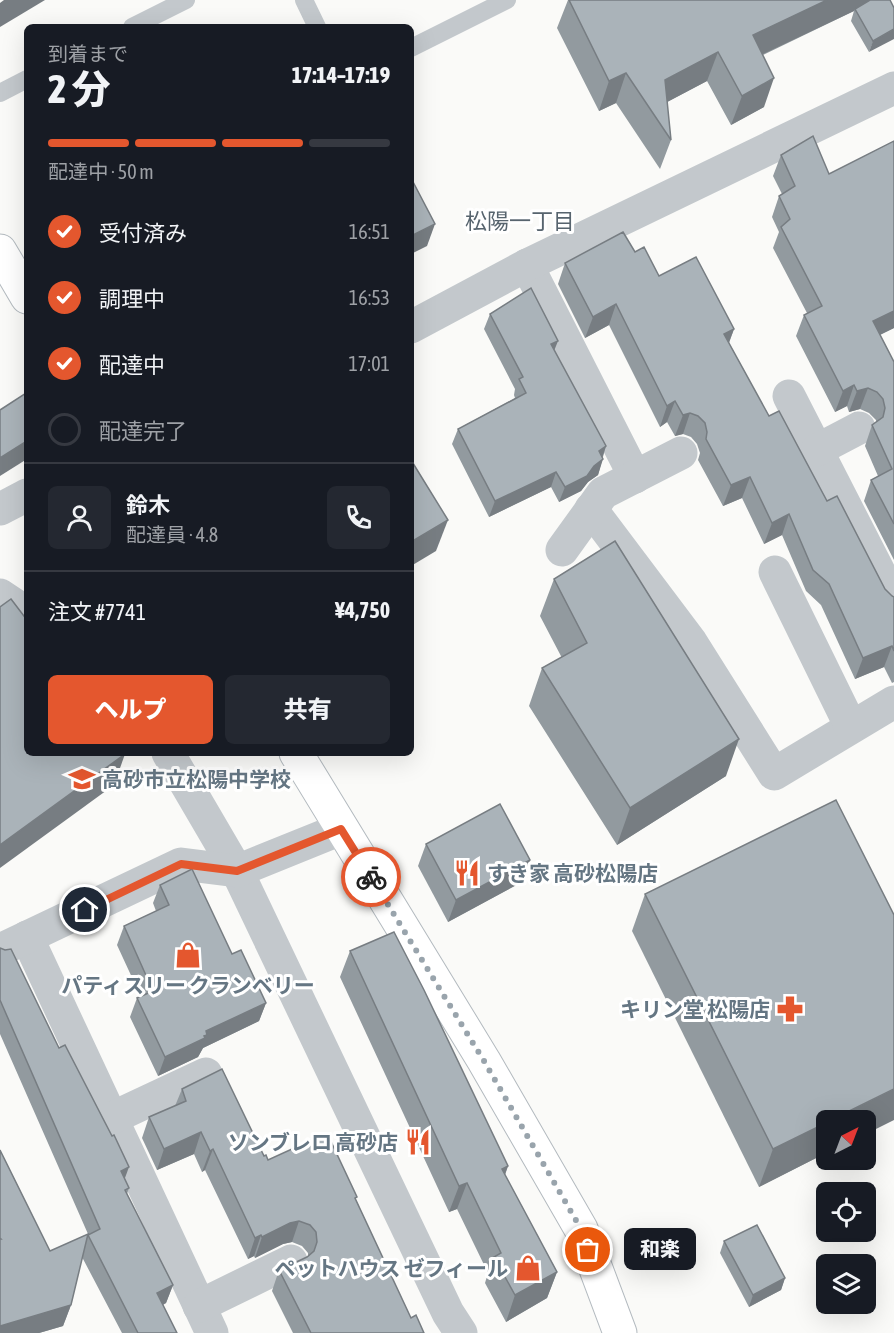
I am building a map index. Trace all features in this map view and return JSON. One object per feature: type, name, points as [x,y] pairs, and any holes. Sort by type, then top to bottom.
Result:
[{"type":"main road","points":[[0,251],[24,292]]},
{"type":"main road","points":[[298,756],[484,1061],[581,1229],[620,1333]]},
{"type":"street","points":[[414,325],[527,265],[894,88]]},
{"type":"street","points":[[527,265],[635,477]]},
{"type":"street","points":[[789,396],[894,601]]},
{"type":"street","points":[[817,450],[859,428]]},
{"type":"street","points":[[562,550],[603,493],[681,453]]},
{"type":"street","points":[[0,509],[24,497]]},
{"type":"street","points":[[591,509],[691,642],[774,774],[894,702]]},
{"type":"street","points":[[775,572],[851,727]]},
{"type":"street","points":[[0,595],[24,611]]},
{"type":"street","points":[[170,756],[237,871],[448,1313],[460,1333]]},
{"type":"street","points":[[291,1261],[206,1320],[112,1118],[14,944],[181,864],[237,871],[341,829]]},
{"type":"street","points":[[112,1118],[206,1074]]},
{"type":"lane","points":[[138,24],[186,0]]},
{"type":"lane","points":[[304,0],[316,24]]},
{"type":"lane","points":[[414,46],[507,0]]},
{"type":"lane","points":[[0,93],[24,81]]},
{"type":"building","points":[[569,0],[827,0],[753,35],[774,78],[742,96],[718,52],[665,80],[671,140],[626,73],[609,81]]},
{"type":"building","points":[[870,0],[890,0],[894,8],[894,29],[873,41],[855,9]]},
{"type":"building","points":[[813,136],[829,174],[894,141],[894,311],[873,321],[894,362],[894,524],[871,480],[892,469],[872,425],[883,417],[885,408],[883,399],[877,392],[868,388],[857,391],[854,385],[843,391],[804,315],[822,306],[781,227],[790,219],[779,196],[795,186],[781,155]]},
{"type":"building","points":[[414,184],[435,224],[414,234]]},
{"type":"building","points":[[623,232],[635,252],[644,247],[659,276],[696,257],[734,329],[724,334],[769,416],[779,411],[827,501],[837,496],[885,589],[894,597],[894,651],[892,646],[863,658],[829,584],[813,570],[789,514],[772,523],[750,477],[731,485],[706,439],[705,423],[698,416],[690,413],[683,415],[675,401],[667,406],[616,304],[593,317],[565,263]]},
{"type":"building","points":[[531,288],[558,341],[551,344],[606,446],[599,451],[603,459],[587,476],[565,487],[556,472],[495,501],[458,429],[526,393],[519,379],[523,377],[490,314]]},
{"type":"building","points":[[24,394],[24,443],[0,458],[0,410]]},
{"type":"building","points":[[414,465],[448,520],[414,540]]},
{"type":"building","points":[[615,541],[739,739],[630,808],[542,668],[587,643],[554,579]]},
{"type":"building","points":[[11,599],[24,616],[24,756],[122,756],[0,845],[0,607]]},
{"type":"building","points":[[836,800],[894,915],[894,1089],[851,1110],[816,1110],[816,1128],[773,1149],[645,894]]},
{"type":"building","points":[[500,804],[530,860],[456,900],[426,844]]},
{"type":"building","points":[[192,869],[232,954],[241,950],[266,1003],[206,1031],[205,1038],[165,1057],[137,998],[153,991],[124,926],[169,905],[160,885]]},
{"type":"building","points":[[394,932],[508,1166],[502,1169],[557,1272],[515,1295],[494,1257],[501,1253],[467,1183],[459,1186],[350,951]]},
{"type":"building","points":[[0,948],[11,949],[59,1048],[65,1045],[129,1167],[121,1171],[129,1188],[125,1190],[173,1285],[157,1293],[177,1333],[138,1333],[88,1235],[100,1229],[0,1000]]},
{"type":"building","points":[[222,1069],[268,1160],[327,1133],[411,1318],[416,1315],[424,1333],[311,1333],[279,1270],[307,1257],[314,1251],[317,1242],[316,1232],[310,1225],[299,1221],[255,1238],[213,1149],[210,1151],[201,1132],[164,1149],[149,1117],[186,1101],[182,1089]]},
{"type":"building","points":[[0,1150],[50,1251],[88,1234],[71,1305],[0,1326],[1,1239]]},
{"type":"building","points":[[757,1225],[785,1278],[753,1295],[724,1241]]},
{"type":"way so far","points":[[371,877],[484,1061],[581,1229],[588,1250]]},
{"type":"place","name":"高砂市立松陽中学校","points":[[82,779]]},
{"type":"place","name":"すき家 高砂松陽店","points":[[467,873]]},
{"type":"place","name":"パティスリー クランベリー","points":[[188,955]]},
{"type":"place","name":"キリン堂 松陽店","points":[[790,1009]]},
{"type":"place","name":"ソンブレロ 高砂店","points":[[418,1142]]},
{"type":"place","name":"和楽","points":[[588,1250]]},
{"type":"place","name":"ペットハウス ゼフィール","points":[[528,1268]]},
{"type":"district","name":"松陽一丁目","points":[[520,221]]},
{"type":"route","points":[[85,910],[181,864],[237,871],[341,829],[371,877]]}]
